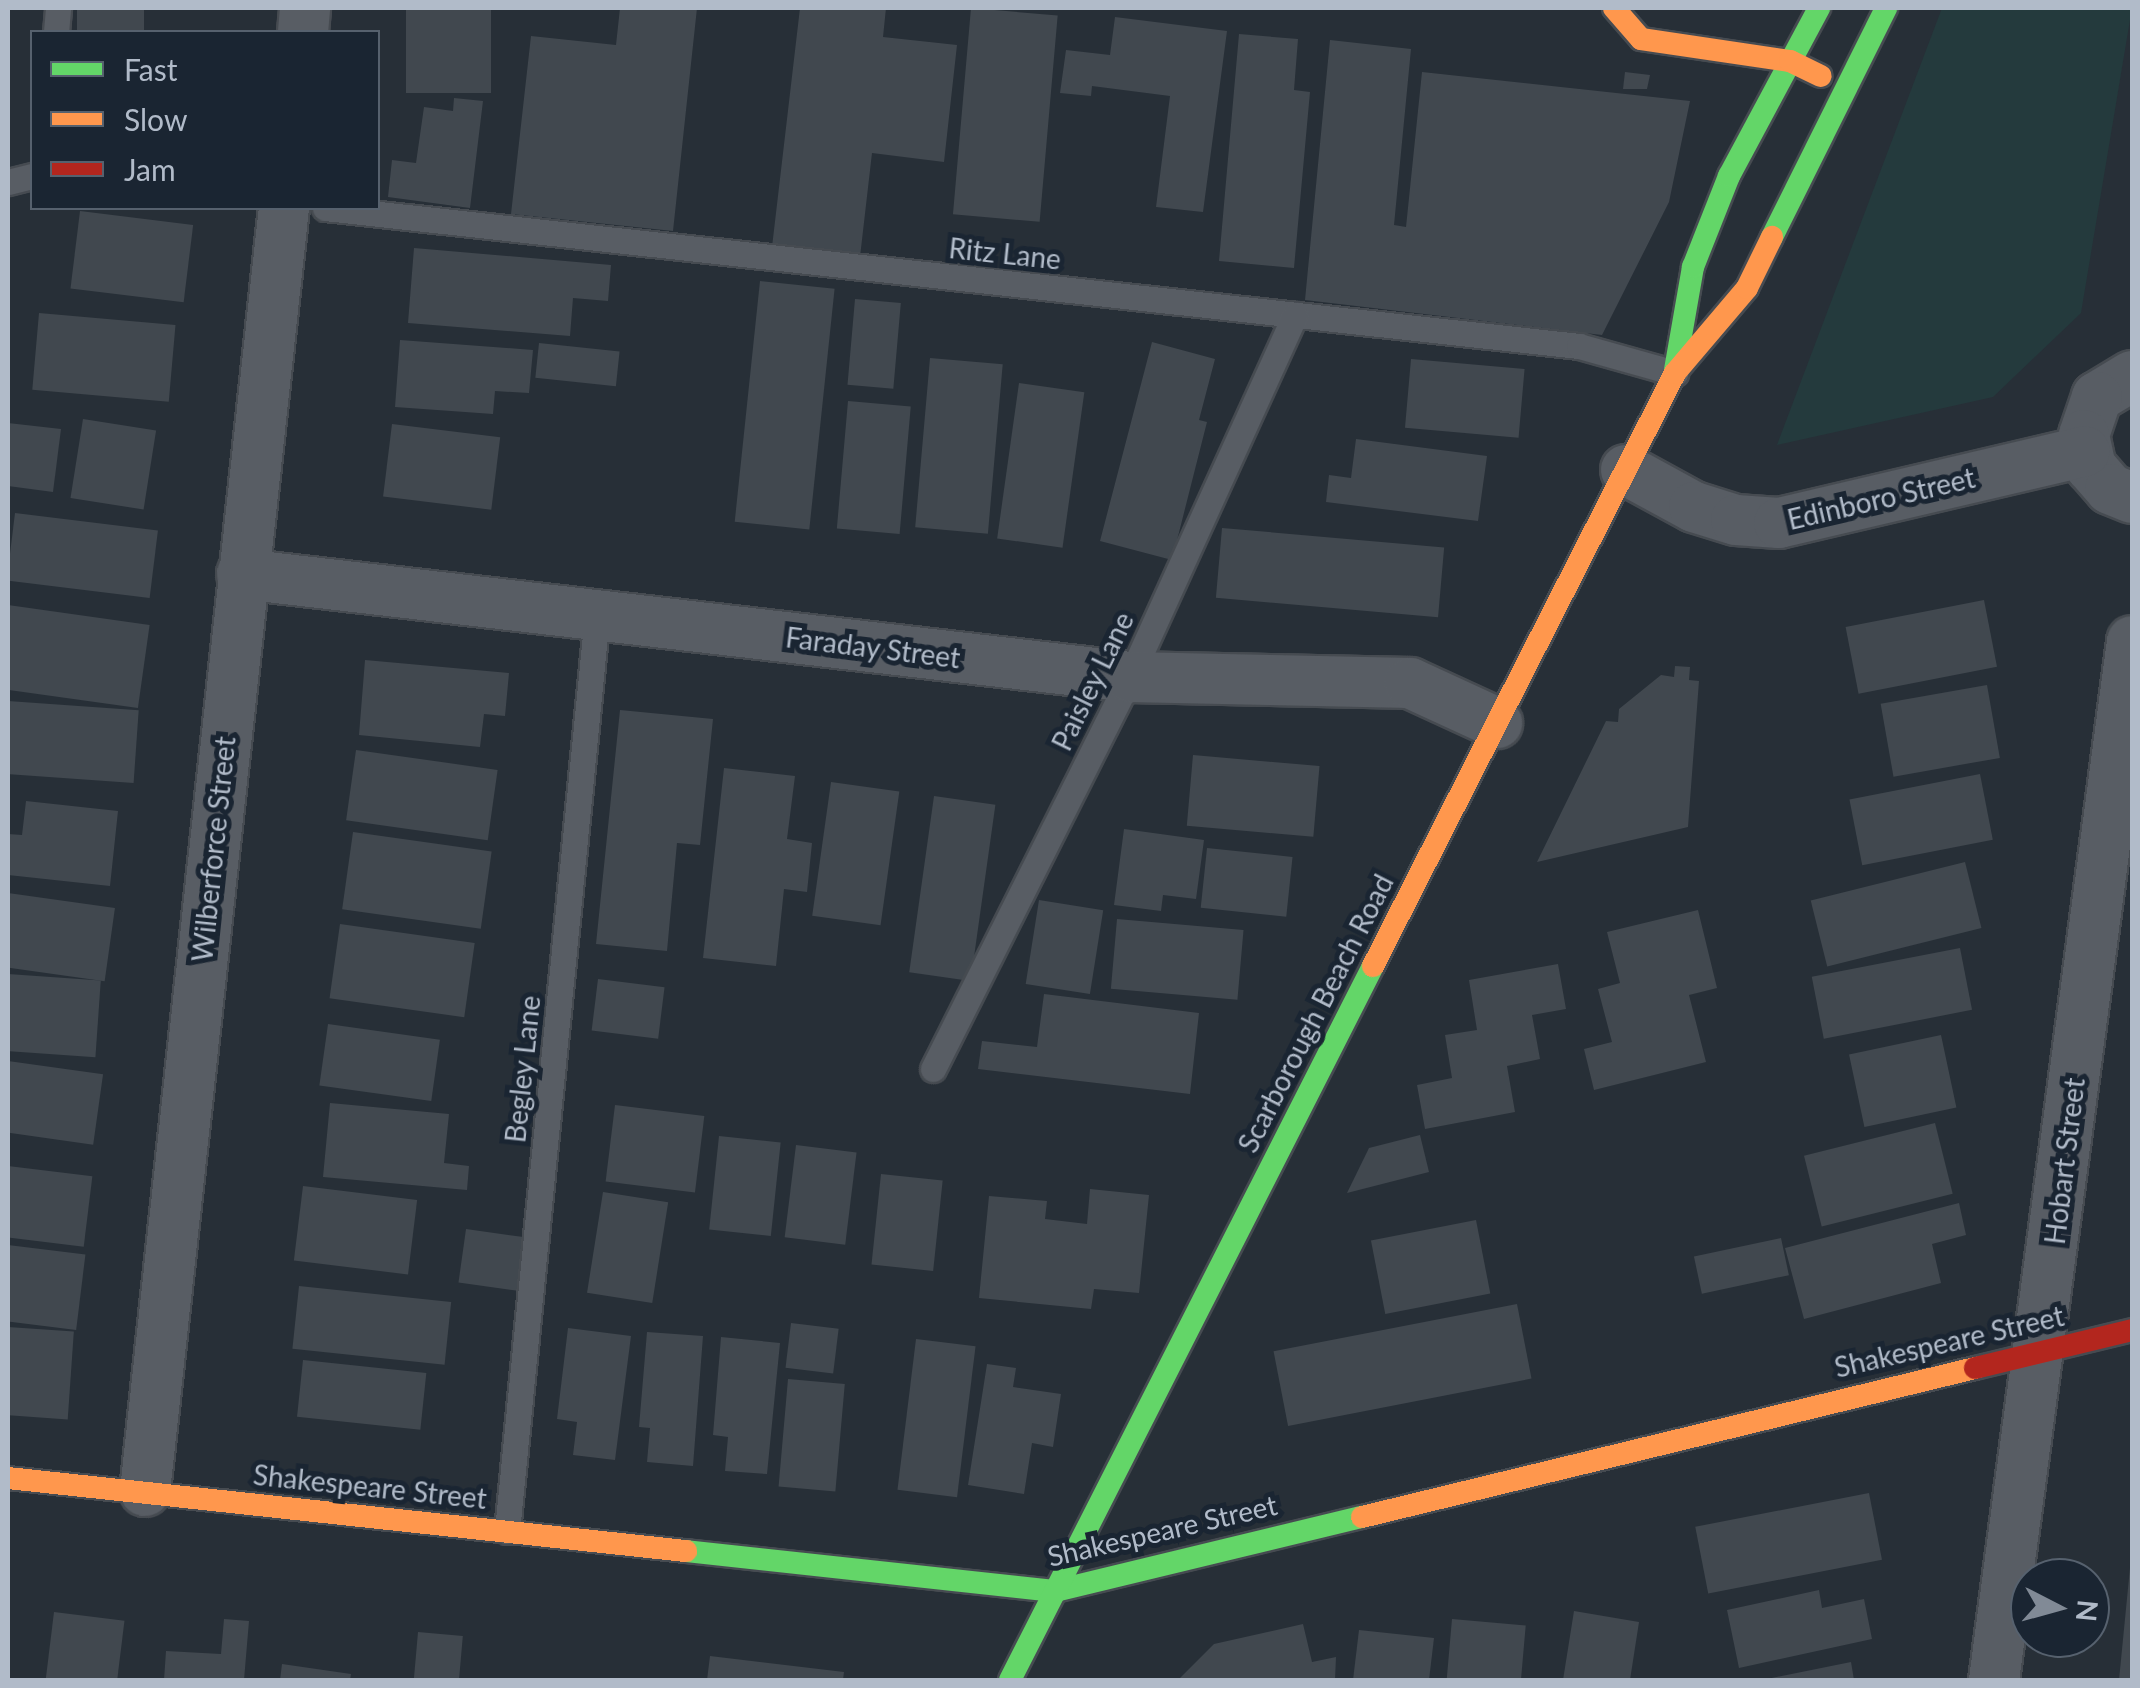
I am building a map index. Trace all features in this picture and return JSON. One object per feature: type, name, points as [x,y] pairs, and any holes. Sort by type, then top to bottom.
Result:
[{"type":"main road","points":[[1614,8],[1641,40],[1790,61],[1846,88]]},
{"type":"main road","name":"Scarborough Beach Road","points":[[1674,373],[1693,267],[1729,176],[1819,8]]},
{"type":"main road","points":[[1838,8],[1882,17]]},
{"type":"main road","name":"Scarborough Beach Road","points":[[1010,1680],[1674,373],[1746,288],[1882,17]]},
{"type":"main road","name":"Shakespeare Street","points":[[8,1478],[1055,1591],[2132,1330]]},
{"type":"street","name":"Wilberforce Street","points":[[144,1491],[284,210]]},
{"type":"street","points":[[2132,376],[2097,397],[2086,418],[2085,451],[2110,488],[2132,498]]},
{"type":"street","name":"Edinboro Street","points":[[1626,470],[1694,507],[1736,520],[1779,522],[2085,451]]},
{"type":"street","name":"Faraday Street","points":[[242,574],[1130,677],[1410,683],[1497,723]]},
{"type":"street","name":"Hobart Street","points":[[1994,1680],[2132,640]]},
{"type":"lane","name":"Ritz Lane","points":[[343,210],[1579,346],[1674,373]]},
{"type":"lane","name":"Paisley Lane","points":[[933,1069],[1130,677],[1295,315]]},
{"type":"lane","name":"Begley Lane","points":[[506,1531],[597,614]]},
{"type":"green space","points":[[1942,8],[2132,8],[2081,313],[1993,397],[1777,445]]},
{"type":"building","points":[[77,8],[144,8],[144,30],[77,30]]},
{"type":"building","points":[[406,8],[491,8],[491,93],[406,93]]},
{"type":"building","points":[[620,8],[697,8],[673,231],[511,214],[531,36],[616,45]]},
{"type":"building","points":[[800,8],[886,8],[883,37],[957,45],[944,162],[872,153],[860,257],[772,247]]},
{"type":"building","points":[[971,8],[1058,16],[1040,222],[953,214]]},
{"type":"building","points":[[1115,17],[1227,31],[1203,212],[1156,207],[1170,96],[1092,86],[1091,96],[1060,93],[1066,50],[1110,55]]},
{"type":"building","points":[[1239,34],[1298,39],[1294,90],[1310,92],[1294,268],[1219,261]]},
{"type":"building","points":[[1330,40],[1411,49],[1394,225],[1406,227],[1422,72],[1690,101],[1669,202],[1602,335],[1305,300]]},
{"type":"building","points":[[1625,72],[1650,75],[1647,89],[1623,89]]},
{"type":"building","points":[[454,98],[483,101],[470,208],[388,197],[392,160],[416,163],[424,107],[453,111]]},
{"type":"building","points":[[80,211],[193,225],[184,302],[70,288]]},
{"type":"building","points":[[414,248],[611,265],[608,301],[573,298],[570,336],[408,323]]},
{"type":"building","points":[[760,281],[835,289],[809,530],[735,522]]},
{"type":"building","points":[[855,299],[901,303],[893,389],[848,385]]},
{"type":"building","points":[[39,313],[175,325],[169,402],[32,390]]},
{"type":"building","points":[[400,340],[533,350],[529,393],[495,391],[493,414],[395,407]]},
{"type":"building","points":[[1152,342],[1215,359],[1199,420],[1207,422],[1172,560],[1100,541]]},
{"type":"building","points":[[539,343],[620,351],[616,386],[535,378]]},
{"type":"building","points":[[930,358],[1003,364],[988,534],[915,527]]},
{"type":"building","points":[[1411,359],[1525,369],[1519,438],[1405,428]]},
{"type":"building","points":[[1019,383],[1084,392],[1063,548],[997,538]]},
{"type":"building","points":[[848,401],[911,406],[900,534],[837,529]]},
{"type":"building","points":[[83,419],[156,431],[144,510],[70,498]]},
{"type":"building","points":[[8,423],[61,429],[53,492],[8,486]]},
{"type":"building","points":[[392,424],[500,437],[491,510],[383,496]]},
{"type":"building","points":[[1356,439],[1487,456],[1478,521],[1326,502],[1329,475],[1351,478]]},
{"type":"building","points":[[15,513],[158,531],[150,598],[8,581]]},
{"type":"building","points":[[1222,528],[1444,547],[1438,617],[1216,598]]},
{"type":"building","points":[[1984,600],[1997,667],[1859,694],[1846,627]]},
{"type":"building","points":[[8,605],[150,625],[138,708],[8,690]]},
{"type":"building","points":[[365,660],[509,673],[505,716],[484,714],[480,747],[359,735]]},
{"type":"building","points":[[1675,666],[1690,667],[1689,680],[1699,681],[1688,827],[1537,862],[1606,721],[1618,722],[1619,709],[1661,675],[1674,677]]},
{"type":"building","points":[[1987,685],[2000,758],[1893,777],[1881,704]]},
{"type":"building","points":[[8,701],[139,710],[134,783],[8,774]]},
{"type":"building","points":[[620,710],[713,719],[700,845],[677,843],[667,951],[596,944]]},
{"type":"building","points":[[356,750],[498,770],[488,840],[346,820]]},
{"type":"building","points":[[1193,755],[1320,766],[1313,837],[1187,826]]},
{"type":"building","points":[[724,768],[795,776],[787,839],[812,843],[807,892],[784,889],[776,966],[703,958]]},
{"type":"building","points":[[1980,774],[1993,840],[1862,865],[1849,799]]},
{"type":"building","points":[[831,782],[899,792],[881,925],[812,916]]},
{"type":"building","points":[[934,796],[995,805],[971,981],[909,972]]},
{"type":"building","points":[[26,801],[118,811],[110,886],[8,875],[8,834],[22,835]]},
{"type":"building","points":[[1124,829],[1204,840],[1196,899],[1163,895],[1161,911],[1114,905]]},
{"type":"building","points":[[353,832],[492,851],[481,929],[342,909]]},
{"type":"building","points":[[1207,848],[1293,857],[1286,917],[1201,908]]},
{"type":"building","points":[[1965,862],[1981,928],[1827,966],[1811,900]]},
{"type":"building","points":[[8,893],[115,908],[105,981],[8,968]]},
{"type":"building","points":[[1039,900],[1103,910],[1090,994],[1026,984]]},
{"type":"building","points":[[1698,910],[1717,988],[1689,995],[1706,1062],[1594,1090],[1584,1049],[1612,1042],[1598,989],[1620,983],[1607,932]]},
{"type":"building","points":[[1117,919],[1244,930],[1237,1000],[1111,989]]},
{"type":"building","points":[[340,924],[475,943],[464,1017],[330,998]]},
{"type":"building","points":[[1960,948],[1972,1010],[1824,1039],[1812,977]]},
{"type":"building","points":[[1558,964],[1566,1009],[1532,1015],[1540,1059],[1507,1066],[1515,1112],[1425,1129],[1417,1085],[1452,1078],[1445,1035],[1477,1030],[1469,980]]},
{"type":"building","points":[[8,974],[101,980],[95,1057],[8,1051]]},
{"type":"building","points":[[598,979],[665,987],[658,1039],[592,1031]]},
{"type":"building","points":[[1044,994],[1199,1013],[1190,1094],[978,1069],[982,1041],[1037,1047]]},
{"type":"building","points":[[328,1024],[440,1040],[431,1101],[319,1085]]},
{"type":"building","points":[[1941,1035],[1956,1107],[1864,1127],[1849,1055]]},
{"type":"building","points":[[8,1061],[103,1074],[93,1145],[8,1133]]},
{"type":"building","points":[[330,1103],[449,1114],[444,1163],[469,1166],[467,1190],[323,1177]]},
{"type":"building","points":[[615,1105],[704,1116],[695,1192],[606,1181]]},
{"type":"building","points":[[1935,1123],[1953,1194],[1822,1226],[1804,1156]]},
{"type":"building","points":[[1420,1135],[1429,1172],[1347,1193],[1369,1148]]},
{"type":"building","points":[[719,1136],[781,1142],[771,1236],[709,1229]]},
{"type":"building","points":[[796,1145],[857,1152],[845,1245],[785,1237]]},
{"type":"building","points":[[8,1166],[92,1176],[84,1247],[8,1238]]},
{"type":"building","points":[[881,1174],[943,1180],[933,1271],[871,1265]]},
{"type":"building","points":[[303,1186],[417,1200],[408,1274],[294,1260]]},
{"type":"building","points":[[1090,1189],[1149,1195],[1139,1293],[1094,1289],[1091,1309],[979,1298],[989,1196],[1047,1201],[1045,1219],[1087,1224]]},
{"type":"building","points":[[603,1192],[668,1202],[652,1303],[587,1293]]},
{"type":"building","points":[[1959,1203],[1966,1235],[1932,1244],[1941,1283],[1804,1319],[1785,1248]]},
{"type":"building","points":[[1476,1220],[1490,1294],[1385,1314],[1371,1240]]},
{"type":"building","points":[[466,1229],[525,1237],[518,1291],[458,1282]]},
{"type":"building","points":[[1781,1238],[1789,1275],[1702,1294],[1694,1257]]},
{"type":"building","points":[[8,1245],[85,1255],[76,1330],[8,1322]]},
{"type":"building","points":[[299,1286],[451,1302],[445,1365],[292,1349]]},
{"type":"building","points":[[1517,1304],[1532,1379],[1288,1426],[1274,1351]]},
{"type":"building","points":[[791,1323],[839,1329],[833,1374],[786,1368]]},
{"type":"building","points":[[8,1327],[74,1332],[68,1419],[8,1415]]},
{"type":"building","points":[[568,1328],[631,1336],[615,1460],[573,1455],[577,1422],[557,1419]]},
{"type":"building","points":[[647,1332],[703,1336],[693,1466],[647,1462],[650,1428],[639,1427]]},
{"type":"building","points":[[721,1337],[780,1343],[767,1474],[725,1471],[728,1437],[713,1435]]},
{"type":"building","points":[[916,1339],[976,1346],[957,1497],[897,1490]]},
{"type":"building","points":[[303,1360],[426,1373],[420,1430],[297,1417]]},
{"type":"building","points":[[987,1364],[1016,1368],[1013,1387],[1061,1394],[1053,1447],[1032,1443],[1024,1494],[968,1485]]},
{"type":"building","points":[[788,1379],[845,1384],[835,1492],[779,1487]]},
{"type":"building","points":[[1869,1493],[1882,1560],[1708,1594],[1695,1527]]},
{"type":"building","points":[[2130,1568],[2132,1680],[2119,1680]]},
{"type":"building","points":[[1819,1590],[1822,1608],[1864,1599],[1872,1639],[1739,1668],[1727,1610]]},
{"type":"building","points":[[1574,1611],[1639,1622],[1630,1680],[1563,1680]]},
{"type":"building","points":[[54,1612],[124,1621],[117,1680],[46,1679]]},
{"type":"building","points":[[224,1619],[249,1621],[244,1680],[164,1680],[166,1651],[221,1654]]},
{"type":"building","points":[[1452,1619],[1526,1625],[1521,1680],[1447,1680]]},
{"type":"building","points":[[1303,1624],[1312,1662],[1336,1657],[1335,1680],[1178,1680],[1214,1644]]},
{"type":"building","points":[[1359,1630],[1434,1638],[1429,1680],[1353,1680]]},
{"type":"building","points":[[418,1632],[463,1636],[459,1680],[414,1680]]},
{"type":"building","points":[[710,1656],[844,1672],[843,1680],[707,1680]]},
{"type":"building","points":[[1851,1662],[1854,1680],[1767,1680],[1767,1679]]},
{"type":"building","points":[[282,1664],[351,1674],[350,1680],[280,1680]]},
{"type":"traffic: fast","points":[[1675,370],[1693,267],[1729,176],[1819,8]]},
{"type":"traffic: fast","points":[[1772,237],[1886,8]]},
{"type":"traffic: fast","points":[[1010,1680],[1373,966]]},
{"type":"traffic: fast","points":[[686,1551],[1055,1591],[1362,1517]]},
{"type":"traffic: slow","points":[[1614,8],[1641,39],[1790,61],[1821,76]]},
{"type":"traffic: slow","points":[[1373,966],[1675,373],[1747,288],[1772,237]]},
{"type":"traffic: slow","points":[[1362,1517],[1975,1368]]},
{"type":"traffic: slow","points":[[8,1478],[686,1551]]},
{"type":"traffic: jam","points":[[1975,1368],[2132,1330]]}]
